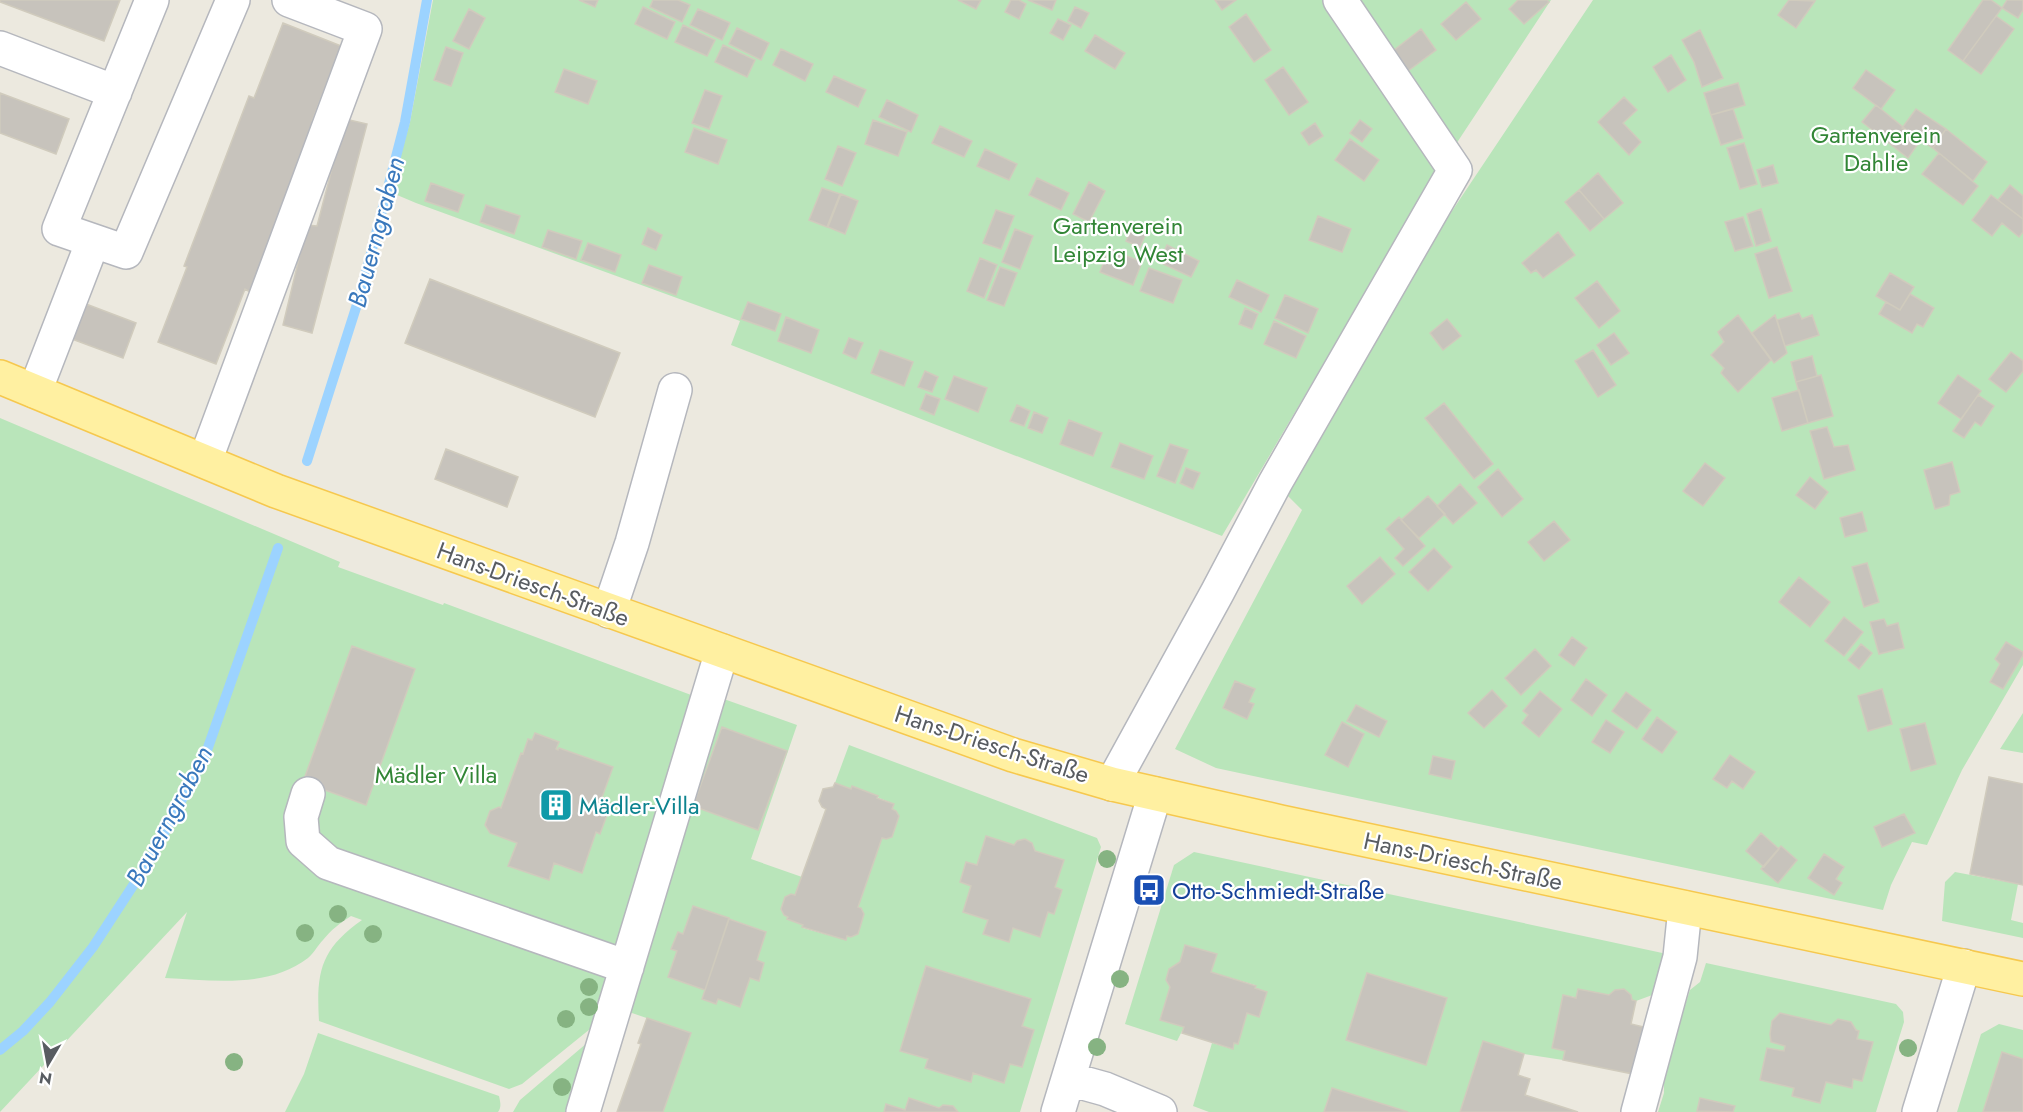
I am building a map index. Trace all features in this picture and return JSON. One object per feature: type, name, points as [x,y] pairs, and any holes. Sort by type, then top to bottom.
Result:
[{"type":"main road","name":"Hans-Driesch-Straße","points":[[0,377],[276,491],[1013,755],[1155,794],[2023,979]]},
{"type":"street","points":[[153,0],[59,229],[126,252],[233,0]]},
{"type":"street","points":[[205,461],[365,29],[289,0]]},
{"type":"street","points":[[1112,784],[1275,483],[1455,170],[1340,0]]},
{"type":"street","points":[[0,48],[115,92]]},
{"type":"street","points":[[35,391],[93,241]]},
{"type":"street","points":[[609,611],[632,543],[675,390]]},
{"type":"street","points":[[583,1112],[722,651]]},
{"type":"street","points":[[308,794],[301,817],[303,841],[328,863],[627,967]]},
{"type":"street","points":[[1058,1112],[1155,794]]},
{"type":"street","points":[[1638,1112],[1680,957],[1685,908]]},
{"type":"street","points":[[1919,1112],[1964,966]]},
{"type":"street","points":[[1069,1079],[1105,1089],[1160,1112]]},
{"type":"green space","name":"Gartenverein Leipzig West","points":[[433,0],[1551,0],[1429,185],[1222,536],[731,345],[740,321],[390,192],[410,122]]},
{"type":"green space","name":"Gartenverein Dahlie","points":[[1593,0],[2023,0],[2023,665],[1962,770],[1927,845],[1912,842],[1891,885],[1883,910],[1216,768],[1175,749],[1302,510],[1287,495],[1438,232]]},
{"type":"green space","name":"Mädler Villa","points":[[0,418],[340,562],[338,567],[443,605],[444,603],[718,705],[721,698],[797,725],[751,859],[802,877],[795,895],[785,897],[781,909],[788,917],[787,919],[803,925],[803,928],[846,940],[847,936],[857,934],[858,907],[882,838],[892,836],[898,816],[892,809],[894,804],[852,787],[851,789],[835,783],[849,745],[1097,838],[1101,847],[1020,1112],[663,1112],[690,1033],[603,1003],[595,1025],[522,1084],[509,1089],[319,1021],[320,975],[324,963],[338,941],[362,920],[351,916],[329,933],[308,958],[292,968],[275,974],[220,981],[165,978],[187,912],[0,1112]],"holes":[[[730,919],[766,932],[757,960],[764,963],[759,981],[750,978],[740,1007],[718,999]]]},
{"type":"green space","points":[[2023,713],[2023,753],[2000,749]]},
{"type":"green space","points":[[1194,852],[1667,954],[1655,994],[1636,1001],[1632,1000],[1631,995],[1624,989],[1596,997],[1563,995],[1552,1048],[1565,1051],[1563,1060],[1524,1054],[1483,1041],[1460,1112],[1408,1112],[1332,1088],[1324,1112],[1209,1112],[1193,1106],[1212,1043],[1232,1049],[1234,1043],[1238,1044],[1247,1013],[1267,992],[1255,988],[1255,985],[1211,972],[1216,954],[1186,945],[1180,962],[1169,969],[1166,980],[1170,987],[1160,1019],[1184,1027],[1177,1041],[1125,1024],[1174,865]],"holes":[[[1446,998],[1426,1065],[1347,1040]]]},
{"type":"green space","points":[[1955,872],[2018,884],[2011,920],[2023,923],[2023,938],[1942,921],[1945,882]]},
{"type":"green space","points":[[1706,963],[1896,1004],[1903,1012],[1904,1022],[1876,1112],[1658,1112],[1679,1024],[1690,990],[1700,982]]},
{"type":"green space","points":[[1999,1024],[2023,1030],[2023,1059],[2003,1053],[1983,1112],[1957,1112],[1981,1034]]},
{"type":"green space","points":[[318,1033],[499,1096],[499,1110],[498,1112],[285,1112],[304,1074]]},
{"type":"green space","points":[[594,1037],[568,1112],[513,1112],[520,1100]]},
{"type":"building","points":[[1,0],[120,0],[104,41],[0,2]]},
{"type":"building","points":[[579,0],[598,0],[595,7]]},
{"type":"building","points":[[653,0],[678,0],[690,5],[682,22],[650,7]]},
{"type":"building","points":[[958,0],[981,0],[976,9]]},
{"type":"building","points":[[1011,0],[1019,0],[1026,4],[1019,19],[1005,12]]},
{"type":"building","points":[[1028,0],[1056,0],[1052,10]]},
{"type":"building","points":[[1215,0],[1236,0],[1222,10]]},
{"type":"building","points":[[1518,0],[1547,0],[1549,2],[1524,24],[1509,9]]},
{"type":"building","points":[[1789,0],[1815,1],[1796,28],[1778,15]]},
{"type":"building","points":[[1983,0],[1991,0],[2002,8],[1963,61],[1948,50]]},
{"type":"building","points":[[2007,0],[2023,0],[2023,10],[2018,18],[2002,8]]},
{"type":"building","points":[[1466,2],[1481,19],[1456,40],[1441,24]]},
{"type":"building","points":[[643,7],[675,22],[667,39],[635,24]]},
{"type":"building","points":[[1075,7],[1089,13],[1081,28],[1068,21]]},
{"type":"building","points":[[469,9],[485,18],[469,49],[453,41]]},
{"type":"building","points":[[698,9],[730,23],[722,40],[690,25]]},
{"type":"building","points":[[1246,14],[1271,50],[1254,62],[1229,27]]},
{"type":"building","points":[[1996,16],[2014,29],[1981,74],[1963,61]]},
{"type":"building","points":[[1058,19],[1071,25],[1063,40],[1050,33]]},
{"type":"building","points":[[283,23],[341,46],[312,121],[315,122],[250,292],[245,289],[216,364],[158,342],[187,267],[184,266],[249,96],[254,98]]},
{"type":"building","points":[[683,25],[715,40],[707,56],[675,42]]},
{"type":"building","points":[[737,28],[769,43],[761,60],[729,44]]},
{"type":"building","points":[[1421,29],[1436,50],[1408,71],[1393,51]]},
{"type":"building","points":[[1700,30],[1723,78],[1702,87],[1694,62],[1682,40]]},
{"type":"building","points":[[1095,35],[1125,53],[1115,69],[1085,51]]},
{"type":"building","points":[[723,45],[755,60],[747,77],[715,62]]},
{"type":"building","points":[[446,47],[463,53],[451,86],[434,80]]},
{"type":"building","points":[[781,49],[813,64],[805,81],[773,65]]},
{"type":"building","points":[[1671,55],[1686,80],[1668,92],[1653,67]]},
{"type":"building","points":[[1283,67],[1308,102],[1289,115],[1265,80]]},
{"type":"building","points":[[564,69],[597,81],[588,104],[555,92]]},
{"type":"building","points":[[1866,70],[1895,90],[1881,109],[1853,88]]},
{"type":"building","points":[[834,76],[866,90],[858,107],[826,92]]},
{"type":"building","points":[[1738,83],[1745,105],[1711,115],[1704,93]]},
{"type":"building","points":[[705,90],[722,96],[709,129],[692,123]]},
{"type":"building","points":[[0,93],[69,119],[56,154],[0,133]]},
{"type":"building","points":[[1624,97],[1637,110],[1623,123],[1641,142],[1629,155],[1598,122]]},
{"type":"building","points":[[887,100],[918,115],[911,132],[879,117]]},
{"type":"building","points":[[1876,105],[1920,141],[1908,158],[1862,122]]},
{"type":"building","points":[[1733,109],[1743,138],[1721,145],[1711,115]]},
{"type":"building","points":[[1916,109],[1946,129],[1933,148],[1902,128]]},
{"type":"building","points":[[345,119],[367,124],[312,333],[283,325],[307,225],[317,226]]},
{"type":"building","points":[[873,120],[907,132],[898,156],[865,144]]},
{"type":"building","points":[[1360,120],[1372,129],[1362,142],[1350,133]]},
{"type":"building","points":[[1315,123],[1323,136],[1309,145],[1301,133]]},
{"type":"building","points":[[940,126],[972,141],[964,157],[932,143]]},
{"type":"building","points":[[694,128],[727,140],[718,164],[685,152]]},
{"type":"building","points":[[1946,129],[1987,162],[1973,181],[1933,148]]},
{"type":"building","points":[[1350,139],[1379,160],[1364,181],[1335,160]]},
{"type":"building","points":[[1744,143],[1757,184],[1740,189],[1727,148]]},
{"type":"building","points":[[838,146],[856,153],[842,186],[825,179]]},
{"type":"building","points":[[985,149],[1017,164],[1009,180],[977,166]]},
{"type":"building","points":[[1939,153],[1978,186],[1963,205],[1922,174]]},
{"type":"building","points":[[1773,165],[1778,183],[1762,187],[1757,170]]},
{"type":"building","points":[[1598,173],[1623,203],[1604,219],[1579,190]]},
{"type":"building","points":[[1037,178],[1069,193],[1061,210],[1029,195]]},
{"type":"building","points":[[1089,182],[1105,191],[1089,222],[1073,214]]},
{"type":"building","points":[[431,183],[464,195],[458,212],[425,201]]},
{"type":"building","points":[[2010,185],[2023,196],[2023,219],[1998,200]]},
{"type":"building","points":[[822,188],[840,194],[827,227],[809,220]]},
{"type":"building","points":[[1579,190],[1604,219],[1590,231],[1565,202]]},
{"type":"building","points":[[841,194],[858,201],[845,234],[828,227]]},
{"type":"building","points":[[1991,195],[2023,219],[2023,232],[2019,237],[2002,223],[1992,236],[1972,220]]},
{"type":"building","points":[[486,205],[520,216],[514,234],[480,222]]},
{"type":"building","points":[[1761,209],[1771,241],[1756,246],[1747,214]]},
{"type":"building","points":[[996,210],[1014,216],[1001,249],[983,243]]},
{"type":"building","points":[[1318,216],[1351,229],[1342,252],[1309,240]]},
{"type":"building","points":[[1743,217],[1753,246],[1735,251],[1725,222]]},
{"type":"building","points":[[1133,225],[1147,231],[1140,247],[1126,241]]},
{"type":"building","points":[[648,228],[662,235],[656,250],[642,244]]},
{"type":"building","points":[[1015,229],[1033,236],[1020,269],[1002,262]]},
{"type":"building","points":[[548,230],[582,241],[576,259],[542,247]]},
{"type":"building","points":[[1558,232],[1575,255],[1543,278],[1536,270],[1531,273],[1522,263]]},
{"type":"building","points":[[588,243],[621,255],[615,272],[581,260]]},
{"type":"building","points":[[1167,245],[1199,261],[1191,277],[1159,262]]},
{"type":"building","points":[[1777,247],[1792,291],[1769,298],[1755,254]]},
{"type":"building","points":[[1109,249],[1142,262],[1133,285],[1100,272]]},
{"type":"building","points":[[980,258],[997,265],[984,298],[967,291]]},
{"type":"building","points":[[649,265],[682,277],[676,295],[642,283]]},
{"type":"building","points":[[1000,267],[1017,273],[1004,306],[987,300]]},
{"type":"building","points":[[1149,268],[1182,280],[1173,303],[1140,291]]},
{"type":"building","points":[[1890,273],[1914,287],[1900,310],[1876,296]]},
{"type":"building","points":[[430,279],[620,353],[595,417],[405,343]]},
{"type":"building","points":[[1237,280],[1269,295],[1261,312],[1229,297]]},
{"type":"building","points":[[1597,281],[1620,311],[1599,328],[1575,298]]},
{"type":"building","points":[[1910,294],[1934,308],[1923,327],[1917,324],[1912,333],[1879,314],[1886,302],[1900,310]]},
{"type":"building","points":[[1285,295],[1318,309],[1308,333],[1275,318]]},
{"type":"building","points":[[748,302],[781,314],[775,331],[741,319]]},
{"type":"building","points":[[86,304],[136,323],[123,358],[72,339]]},
{"type":"building","points":[[1245,308],[1258,314],[1252,329],[1239,324]]},
{"type":"building","points":[[1799,313],[1802,319],[1812,315],[1819,335],[1785,346],[1777,320]]},
{"type":"building","points":[[1738,315],[1771,360],[1738,392],[1721,373],[1724,368],[1711,355],[1724,342],[1718,332]]},
{"type":"building","points":[[1775,315],[1787,353],[1774,363],[1752,333]]},
{"type":"building","points":[[786,317],[819,330],[811,353],[778,341]]},
{"type":"building","points":[[1447,319],[1461,336],[1443,350],[1430,333]]},
{"type":"building","points":[[1274,321],[1306,336],[1296,358],[1264,344]]},
{"type":"building","points":[[1614,333],[1629,353],[1611,365],[1597,345]]},
{"type":"building","points":[[849,338],[863,343],[856,359],[843,353]]},
{"type":"building","points":[[880,350],[913,362],[904,386],[871,373]]},
{"type":"building","points":[[1593,350],[1616,385],[1598,397],[1575,361]]},
{"type":"building","points":[[2011,352],[2023,361],[2023,371],[2006,392],[1989,379]]},
{"type":"building","points":[[1812,356],[1817,376],[1796,382],[1791,362]]},
{"type":"building","points":[[925,371],[938,377],[932,392],[918,387]]},
{"type":"building","points":[[1821,375],[1833,416],[1808,423],[1796,382]]},
{"type":"building","points":[[1958,375],[1981,391],[1961,419],[1938,403]]},
{"type":"building","points":[[954,376],[987,388],[978,412],[945,399]]},
{"type":"building","points":[[1799,390],[1808,423],[1782,431],[1772,398]]},
{"type":"building","points":[[926,394],[940,399],[934,415],[920,409]]},
{"type":"building","points":[[1978,395],[1994,406],[1981,426],[1975,422],[1964,438],[1953,431]]},
{"type":"building","points":[[1444,403],[1493,464],[1474,479],[1425,418]]},
{"type":"building","points":[[1017,405],[1030,411],[1024,426],[1010,421]]},
{"type":"building","points":[[1034,412],[1048,418],[1042,433],[1028,428]]},
{"type":"building","points":[[1069,420],[1102,433],[1093,456],[1060,444]]},
{"type":"building","points":[[1827,427],[1834,447],[1848,445],[1855,470],[1824,479],[1810,431]]},
{"type":"building","points":[[1120,443],[1153,456],[1144,479],[1111,467]]},
{"type":"building","points":[[1170,444],[1188,450],[1175,483],[1157,476]]},
{"type":"building","points":[[446,449],[518,477],[507,507],[435,479]]},
{"type":"building","points":[[1952,462],[1960,492],[1950,495],[1949,505],[1935,509],[1924,470]]},
{"type":"building","points":[[1705,463],[1725,478],[1703,506],[1683,491]]},
{"type":"building","points":[[1186,468],[1200,473],[1193,489],[1180,483]]},
{"type":"building","points":[[1498,469],[1523,499],[1502,517],[1478,487]]},
{"type":"building","points":[[1810,477],[1828,492],[1815,509],[1796,495]]},
{"type":"building","points":[[1460,484],[1477,503],[1453,524],[1437,506]]},
{"type":"building","points":[[1428,496],[1445,514],[1419,538],[1401,520]]},
{"type":"building","points":[[1862,512],[1867,531],[1845,537],[1840,518]]},
{"type":"building","points":[[1399,517],[1425,546],[1403,566],[1395,558],[1404,549],[1386,529]]},
{"type":"building","points":[[1554,521],[1570,540],[1544,561],[1528,542]]},
{"type":"building","points":[[1434,548],[1452,567],[1428,591],[1409,572]]},
{"type":"building","points":[[1380,557],[1395,574],[1362,604],[1347,586]]},
{"type":"building","points":[[1867,563],[1879,602],[1864,607],[1852,567]]},
{"type":"building","points":[[1799,577],[1830,602],[1810,627],[1779,602]]},
{"type":"building","points":[[1844,617],[1863,632],[1844,656],[1825,641]]},
{"type":"building","points":[[1884,619],[1887,626],[1898,623],[1904,648],[1879,654],[1870,622]]},
{"type":"building","points":[[1572,637],[1587,648],[1574,666],[1559,655]]},
{"type":"building","points":[[2006,642],[2023,652],[2023,655],[2003,689],[1990,682],[2000,664],[1995,659]]},
{"type":"building","points":[[1861,644],[1872,653],[1859,669],[1848,660]]},
{"type":"building","points":[[352,646],[415,669],[366,805],[303,782]]},
{"type":"building","points":[[1535,649],[1551,666],[1521,695],[1505,678]]},
{"type":"building","points":[[1586,679],[1607,695],[1592,716],[1571,700]]},
{"type":"building","points":[[1235,681],[1255,689],[1249,702],[1254,704],[1247,719],[1223,708]]},
{"type":"building","points":[[1882,689],[1892,724],[1868,731],[1858,696]]},
{"type":"building","points":[[1492,690],[1507,706],[1484,728],[1468,713]]},
{"type":"building","points":[[1540,691],[1562,709],[1539,737],[1522,723],[1528,715],[1523,711]]},
{"type":"building","points":[[1626,692],[1651,710],[1637,729],[1612,711]]},
{"type":"building","points":[[1356,705],[1387,721],[1379,737],[1347,721]]},
{"type":"building","points":[[1657,717],[1677,732],[1662,753],[1642,739]]},
{"type":"building","points":[[1606,720],[1624,732],[1610,753],[1592,742]]},
{"type":"building","points":[[1342,722],[1364,734],[1348,767],[1325,755]]},
{"type":"building","points":[[1925,723],[1936,764],[1911,771],[1900,729]]},
{"type":"building","points":[[722,727],[787,751],[758,830],[693,806]]},
{"type":"building","name":"Mädler-Villa","points":[[535,733],[559,742],[556,749],[558,750],[559,748],[613,767],[601,800],[611,804],[600,834],[596,832],[582,873],[554,863],[549,880],[508,866],[517,843],[490,833],[485,825],[490,811],[501,808],[521,753],[523,754],[528,739],[532,740]]},
{"type":"building","points":[[1730,755],[1755,772],[1743,789],[1732,781],[1727,788],[1713,779]]},
{"type":"building","points":[[1433,756],[1455,761],[1451,779],[1429,774]]},
{"type":"building","points":[[1989,777],[2023,784],[2023,885],[1970,874]]},
{"type":"building","points":[[835,783],[851,789],[852,786],[894,804],[892,809],[899,816],[892,837],[882,838],[858,907],[864,914],[858,934],[847,936],[846,940],[802,927],[803,925],[787,919],[788,917],[781,909],[785,897],[795,895],[826,809],[819,801],[823,789],[833,787]]},
{"type":"building","points":[[1904,814],[1915,833],[1882,847],[1874,827]]},
{"type":"building","points":[[1761,833],[1779,849],[1764,867],[1746,851]]},
{"type":"building","points":[[986,836],[1014,845],[1017,841],[1025,839],[1032,843],[1035,851],[1064,860],[1055,887],[1062,890],[1054,914],[1048,912],[1040,937],[1013,928],[1009,942],[983,934],[988,920],[963,912],[971,886],[960,882],[966,862],[977,865]]},
{"type":"building","points":[[1781,846],[1797,860],[1778,883],[1761,869]]},
{"type":"building","points":[[1824,854],[1844,867],[1836,879],[1842,883],[1834,895],[1808,878]]},
{"type":"building","points":[[693,906],[729,918],[705,990],[668,977],[677,951],[671,949],[678,932],[683,934]]},
{"type":"building","points":[[729,919],[766,932],[757,960],[764,963],[759,981],[750,978],[740,1007],[718,999],[716,1004],[702,999]]},
{"type":"building","points":[[1185,945],[1217,954],[1211,972],[1256,986],[1255,988],[1267,992],[1259,1017],[1247,1013],[1238,1044],[1234,1043],[1233,1049],[1182,1033],[1184,1027],[1160,1020],[1170,987],[1166,980],[1169,969],[1180,962]]},
{"type":"building","points":[[926,966],[1031,999],[1022,1026],[1034,1030],[1022,1067],[1010,1064],[1004,1083],[973,1073],[971,1082],[925,1068],[928,1059],[900,1051]]},
{"type":"building","points":[[1367,973],[1447,998],[1426,1065],[1346,1040]]},
{"type":"building","points":[[1578,989],[1609,995],[1615,990],[1624,989],[1631,995],[1632,1000],[1636,1001],[1631,1024],[1648,1028],[1638,1075],[1563,1060],[1565,1051],[1552,1048],[1563,995],[1576,998]]},
{"type":"building","points":[[1780,1013],[1831,1025],[1838,1019],[1851,1022],[1859,1031],[1857,1039],[1873,1042],[1862,1081],[1853,1079],[1852,1088],[1826,1082],[1820,1103],[1792,1096],[1794,1088],[1760,1080],[1767,1048],[1784,1051],[1785,1046],[1771,1042],[1770,1034],[1772,1021]]},
{"type":"building","points":[[647,1018],[691,1033],[663,1112],[617,1112],[641,1044],[638,1043]]},
{"type":"building","points":[[1483,1041],[1524,1054],[1518,1075],[1530,1079],[1525,1095],[1578,1112],[1460,1112]]},
{"type":"building","points":[[2002,1052],[2023,1059],[2023,1112],[1983,1112]]},
{"type":"building","points":[[1332,1088],[1408,1112],[1324,1112]]},
{"type":"building","points":[[909,1098],[939,1108],[943,1105],[953,1106],[958,1112],[884,1112],[886,1104],[905,1110]]},
{"type":"building","points":[[1700,1098],[1735,1106],[1733,1112],[1697,1111]]},
{"type":"waterway","name":"Bauerngraben","points":[[307,461],[361,292],[405,122],[427,0]]},
{"type":"waterway","name":"Bauerngraben","points":[[0,1050],[23,1031],[50,1002],[93,947],[151,858],[205,756],[278,548]]},
{"type":"place","name":"Mädler-Villa","points":[[556,805]]},
{"type":"place","name":"Otto-Schmiedt-Straße","points":[[1149,890]]}]
